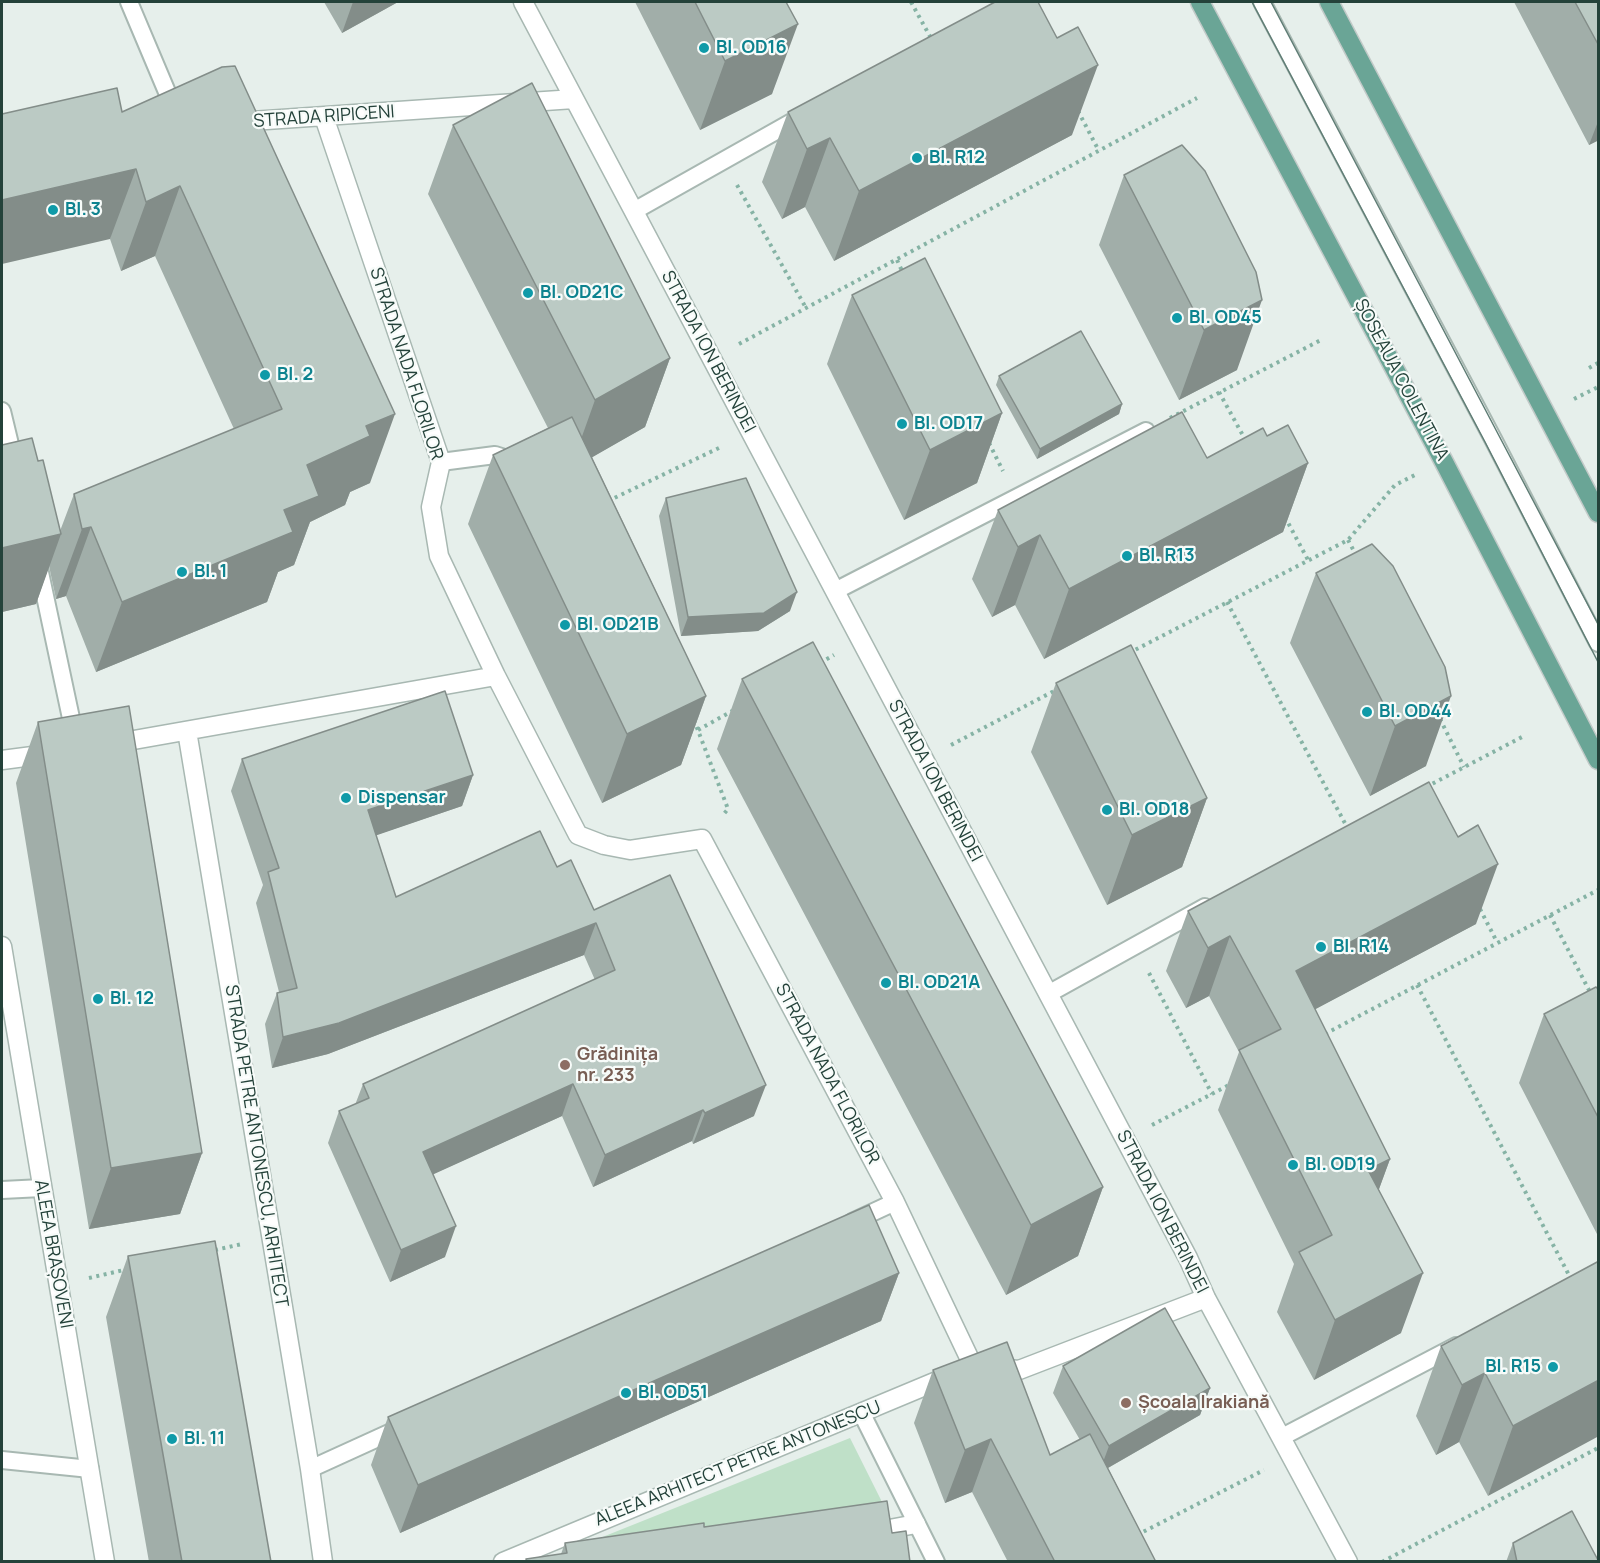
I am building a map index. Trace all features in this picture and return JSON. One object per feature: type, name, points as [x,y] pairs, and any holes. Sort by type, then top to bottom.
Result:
[{"type":"main road","name":"ȘOSEAUA COLENTINA","points":[[1200,2],[1599,760]]},
{"type":"main road","points":[[1329,2],[1599,513]]},
{"type":"street","name":"STRADA ION BERINDEI","points":[[523,2],[1188,1258],[1206,1298],[1348,1562]]},
{"type":"street","name":"STRADA RIPICENI","points":[[216,124],[574,99]]},
{"type":"street","name":"STRADA NADA FLORILOR","points":[[324,117],[441,462],[431,507],[439,556],[496,676],[578,835],[604,845],[630,850],[702,839],[895,1202],[973,1366]]},
{"type":"street","points":[[2,760],[78,750],[496,676]]},
{"type":"street","name":"STRADA PETRE ANTONESCU, ARHITECT","points":[[187,731],[310,1469],[323,1562]]},
{"type":"street","name":"ALEEA BRAȘOVENI","points":[[2,946],[105,1562]]},
{"type":"street","points":[[973,1366],[1018,1370],[1206,1298]]},
{"type":"street","name":"ALEEA ARHITECT PETRE ANTONESCU","points":[[503,1562],[973,1366]]},
{"type":"street","points":[[849,1536],[916,1524]]},
{"type":"lane","points":[[129,2],[174,126]]},
{"type":"lane","points":[[1262,2],[1488,428],[1599,643]]},
{"type":"lane","points":[[634,211],[813,110]]},
{"type":"lane","points":[[2,411],[20,486]]},
{"type":"lane","points":[[835,591],[1146,431]]},
{"type":"lane","points":[[441,462],[495,456],[528,464]]},
{"type":"lane","points":[[35,549],[78,750]]},
{"type":"lane","points":[[1048,994],[1223,897]]},
{"type":"lane","points":[[2,1190],[42,1188]]},
{"type":"lane","points":[[841,1227],[895,1202]]},
{"type":"lane","points":[[1282,1437],[1470,1338]]},
{"type":"lane","points":[[862,1414],[936,1562]]},
{"type":"lane","points":[[310,1469],[418,1420]]},
{"type":"lane","points":[[2,1460],[90,1469]]},
{"type":"path","points":[[911,2],[933,42]]},
{"type":"path","points":[[712,358],[1197,98]]},
{"type":"path","points":[[1073,101],[1100,151]]},
{"type":"path","points":[[723,161],[806,308]]},
{"type":"path","points":[[897,260],[908,280]]},
{"type":"path","points":[[1146,431],[1321,340]]},
{"type":"path","points":[[1589,368],[1599,363]]},
{"type":"path","points":[[1220,392],[1247,444]]},
{"type":"path","points":[[602,504],[751,433]]},
{"type":"path","points":[[985,436],[1016,498]]},
{"type":"path","points":[[1123,656],[1348,540],[1395,485]]},
{"type":"path","points":[[1281,508],[1308,560]]},
{"type":"path","points":[[1348,540],[1359,560]]},
{"type":"path","points":[[1227,602],[1348,829],[1358,824]]},
{"type":"path","points":[[810,668],[861,640]]},
{"type":"path","points":[[924,759],[1060,689]]},
{"type":"path","points":[[698,730],[739,707]]},
{"type":"path","points":[[1438,716],[1464,767]]},
{"type":"path","points":[[693,719],[728,809],[702,839]]},
{"type":"path","points":[[1419,791],[1524,736]]},
{"type":"path","points":[[1325,1034],[1599,890]]},
{"type":"path","points":[[1476,902],[1497,942]]},
{"type":"path","points":[[1550,915],[1593,997]]},
{"type":"path","points":[[1135,945],[1212,1094]]},
{"type":"path","points":[[1417,985],[1574,1284]]},
{"type":"path","points":[[1125,1140],[1232,1083]]},
{"type":"path","points":[[204,1252],[271,1238]]},
{"type":"path","points":[[59,1285],[137,1267]]},
{"type":"path","points":[[1382,1562],[1599,1448]]},
{"type":"path","points":[[1136,1536],[1292,1455]]},
{"type":"green space","points":[[850,1438],[883,1504],[540,1562]]},
{"type":"building","points":[[695,2],[786,2],[798,24],[725,61]]},
{"type":"building","points":[[995,2],[1038,2],[1057,38],[1078,27],[1098,65],[859,191],[830,138],[807,149],[788,112]]},
{"type":"building","points":[[1575,2],[1599,2],[1599,46]]},
{"type":"building","points":[[235,66],[395,414],[366,426],[370,436],[307,465],[319,496],[284,510],[293,532],[122,602],[91,527],[82,529],[74,494],[282,409],[180,186],[146,202],[136,169],[2,200],[2,114],[117,88],[122,112],[222,67]]},
{"type":"building","points":[[532,83],[670,358],[595,400],[453,125]]},
{"type":"building","points":[[1182,145],[1205,171],[1256,272],[1262,300],[1204,330],[1124,175]]},
{"type":"building","points":[[925,258],[1002,413],[930,450],[852,295]]},
{"type":"building","points":[[1081,331],[1122,404],[1040,449],[999,376]]},
{"type":"building","points":[[1182,412],[1207,458],[1263,428],[1267,436],[1288,425],[1308,463],[1069,589],[1040,535],[1018,547],[998,510]]},
{"type":"building","points":[[572,417],[706,696],[627,734],[493,455]]},
{"type":"building","points":[[32,438],[38,461],[43,460],[61,534],[2,548],[2,445]]},
{"type":"building","points":[[746,478],[797,592],[764,613],[688,617],[666,498]]},
{"type":"building","points":[[1372,544],[1393,566],[1445,667],[1451,696],[1395,726],[1316,573]]},
{"type":"building","points":[[813,642],[1103,1187],[1031,1225],[742,679]]},
{"type":"building","points":[[1131,645],[1207,798],[1132,835],[1056,683]]},
{"type":"building","points":[[445,691],[473,775],[368,810],[396,897],[540,831],[557,867],[571,860],[594,910],[670,875],[766,1085],[705,1113],[703,1110],[605,1155],[573,1084],[423,1152],[456,1226],[401,1250],[339,1111],[369,1098],[363,1084],[615,970],[596,923],[339,1023],[283,1037],[277,993],[297,988],[268,872],[279,868],[242,759]]},
{"type":"building","points":[[129,706],[202,1153],[111,1168],[38,722]]},
{"type":"building","points":[[1429,782],[1458,837],[1478,825],[1498,864],[1296,971],[1390,1159],[1368,1170],[1423,1273],[1335,1320],[1299,1252],[1332,1235],[1239,1050],[1281,1029],[1230,936],[1208,948],[1188,911]]},
{"type":"building","points":[[1596,987],[1599,990],[1599,1119],[1544,1014]]},
{"type":"building","points":[[869,1205],[899,1273],[418,1485],[388,1417]]},
{"type":"building","points":[[215,1241],[271,1562],[182,1562],[128,1256]]},
{"type":"building","points":[[1599,1261],[1599,1380],[1513,1426],[1485,1373],[1462,1385],[1441,1346]]},
{"type":"building","name":"Școala Irakiană","points":[[1165,1308],[1210,1388],[1109,1446],[1063,1366]]},
{"type":"building","points":[[1007,1342],[1050,1455],[1090,1434],[1156,1562],[1055,1562],[991,1439],[965,1450],[933,1370]]},
{"type":"building","points":[[887,1501],[892,1533],[906,1531],[910,1562],[527,1562],[526,1559],[567,1553],[565,1543],[704,1523],[704,1527]]},
{"type":"building","points":[[1572,1511],[1599,1562],[1517,1562],[1513,1543]]},
{"type":"tram line","points":[[1252,2],[1485,442],[1598,662]]},
{"type":"tram line","points":[[1271,2],[1598,624]]},
{"type":"place","name":"Bl. OD16","points":[[704,48]]},
{"type":"place","name":"Bl. R12","points":[[917,158]]},
{"type":"place","name":"Bl. 3","points":[[53,210]]},
{"type":"place","name":"Bl. OD21C","points":[[528,293]]},
{"type":"place","name":"Bl. OD45","points":[[1177,318]]},
{"type":"place","name":"Bl. 2","points":[[265,375]]},
{"type":"place","name":"Bl. OD17","points":[[902,424]]},
{"type":"place","name":"Bl. R13","points":[[1127,556]]},
{"type":"place","name":"Bl. 1","points":[[182,572]]},
{"type":"place","name":"Bl. OD21B","points":[[565,625]]},
{"type":"place","name":"Bl. OD44","points":[[1367,712]]},
{"type":"place","name":"Dispensar","points":[[346,798]]},
{"type":"place","name":"Bl. OD18","points":[[1107,810]]},
{"type":"place","name":"Bl. R14","points":[[1321,947]]},
{"type":"place","name":"Bl. OD21A","points":[[886,983]]},
{"type":"place","name":"Bl. 12","points":[[98,999]]},
{"type":"place","name":"Grădinița nr. 233","points":[[565,1065]]},
{"type":"place","name":"Bl. OD19","points":[[1293,1165]]},
{"type":"place","name":"Bl. R15","points":[[1553,1367]]},
{"type":"place","name":"Bl. OD51","points":[[626,1393]]},
{"type":"place","name":"Școala Irakiană","points":[[1126,1403]]},
{"type":"place","name":"Bl. 11","points":[[172,1439]]}]
